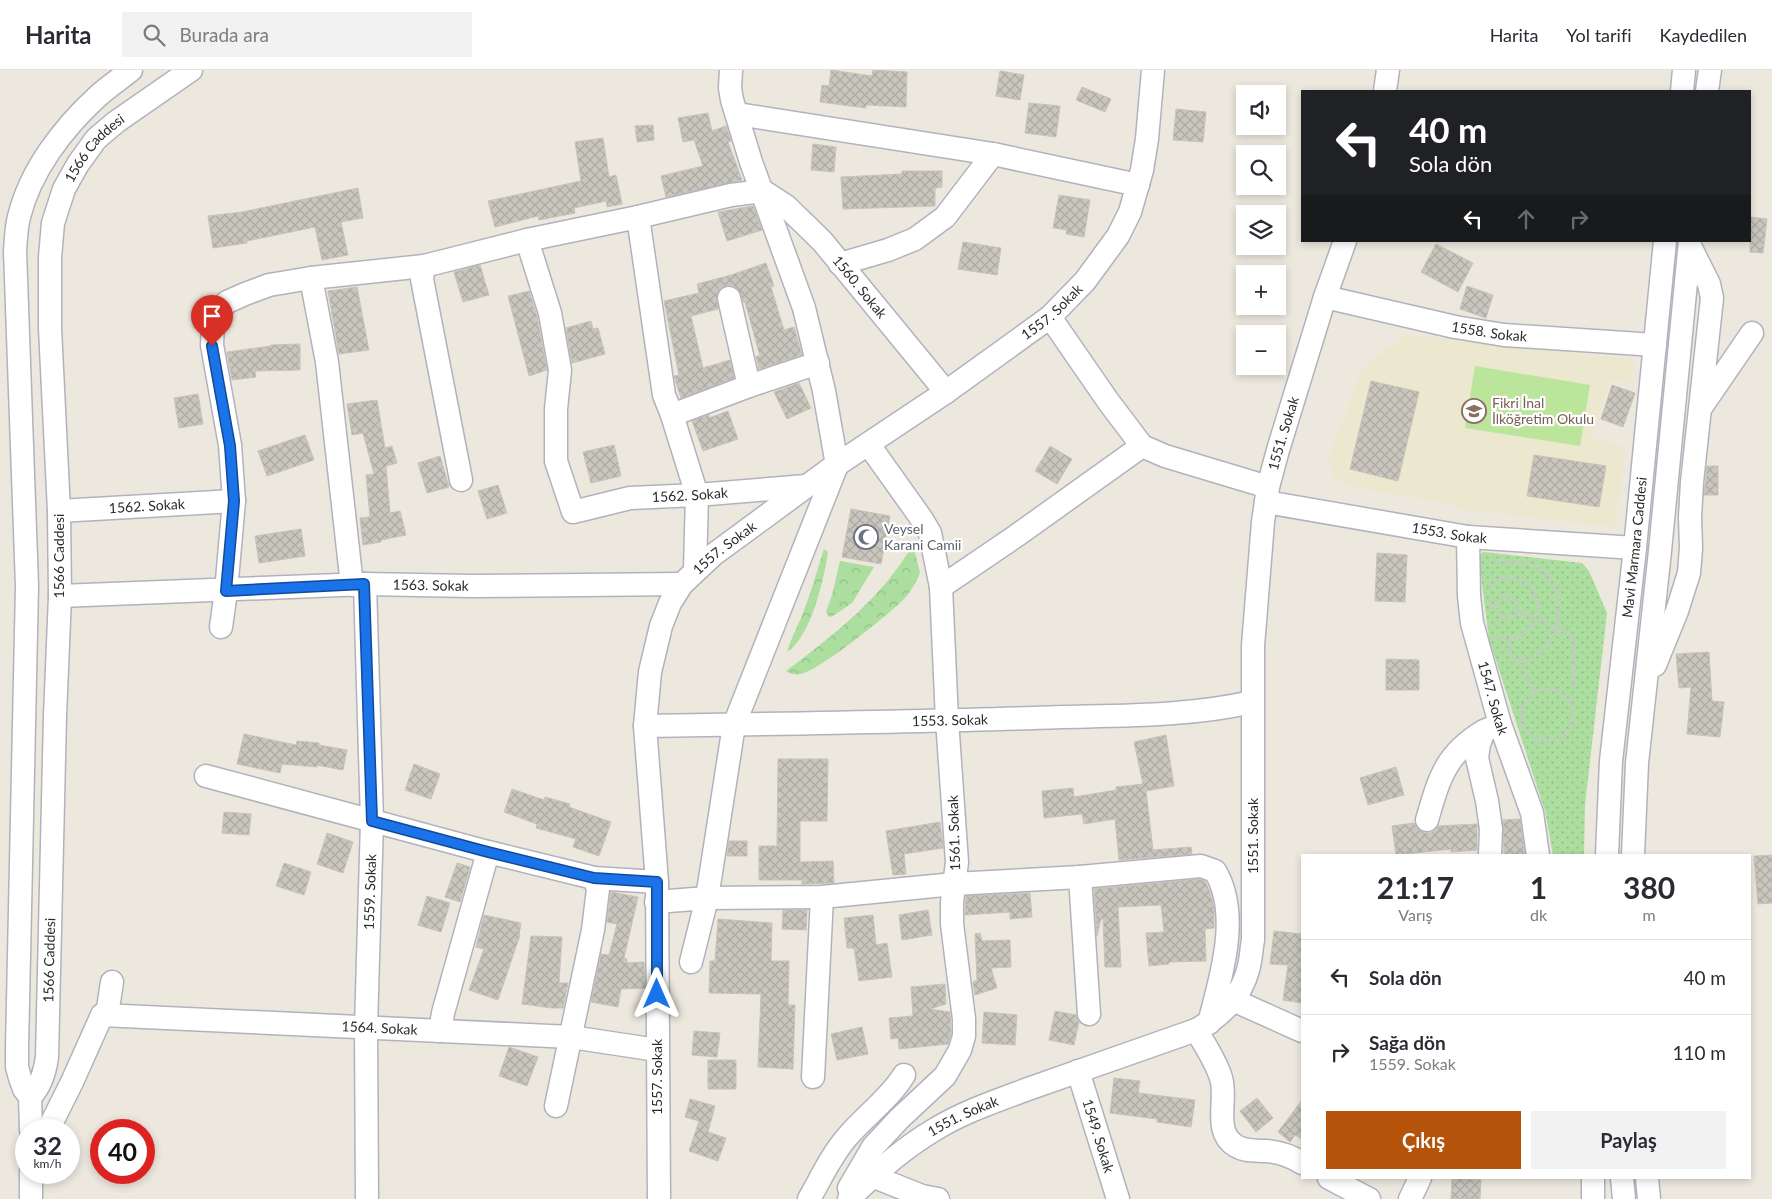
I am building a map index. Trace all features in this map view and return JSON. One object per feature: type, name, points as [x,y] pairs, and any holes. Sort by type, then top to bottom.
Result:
[{"type":"street","points":[[31,1119],[30,1097],[24,1089],[17,1067],[27,586],[15,251],[18,218],[25,195],[35,176],[74,121],[98,96],[131,70]]},
{"type":"street","name":"1566 Caddesi","points":[[30,1097],[40,1083],[45,1071],[47,1057],[55,716],[60,596],[59,511],[50,328],[50,257],[53,223],[64,189],[78,164],[96,139],[116,122],[191,70]]},
{"type":"street","points":[[691,962],[707,898],[734,725],[838,465],[818,363],[804,308],[737,114],[730,88],[731,70]]},
{"type":"street","name":"1557. Sokak","points":[[659,1199],[656,892],[645,726],[650,672],[661,626],[670,603],[688,577],[713,554],[807,486],[946,392],[1050,317],[1085,281],[1118,236],[1130,212],[1142,170],[1153,70]]},
{"type":"street","points":[[1385,90],[1388,70]]},
{"type":"street","points":[[1682,90],[1684,70]]},
{"type":"street","points":[[1708,90],[1710,70]]},
{"type":"street","points":[[737,114],[993,154],[1138,185]]},
{"type":"street","points":[[840,264],[888,250],[916,239],[945,217],[993,154]]},
{"type":"street","points":[[221,627],[234,501],[230,446],[212,346],[213,324],[217,314],[227,302],[269,285],[312,278],[424,266],[527,240],[638,217],[730,195],[763,191]]},
{"type":"street","name":"1560. Sokak","points":[[763,191],[786,206],[822,241],[946,392]]},
{"type":"street","points":[[638,217],[664,395],[697,495],[688,577]]},
{"type":"street","name":"1562. Sokak","points":[[527,240],[550,313],[560,370],[556,409],[556,461],[574,512],[630,498],[697,495],[807,486]]},
{"type":"street","name":"1551. Sokak","points":[[849,1199],[872,1176],[904,1149],[948,1122],[995,1102],[1202,1026],[1234,1000],[1241,988],[1249,970],[1253,940],[1253,646],[1263,522],[1267,494],[1278,450],[1345,242]]},
{"type":"street","name":"Mavi Marmara Caddesi","points":[[1607,854],[1611,761],[1635,548],[1665,242]]},
{"type":"street","points":[[1646,683],[1661,652],[1689,573],[1692,482],[1702,407],[1712,298],[1709,284],[1690,244]]},
{"type":"street","points":[[1633,854],[1637,763],[1690,244]]},
{"type":"street","points":[[424,266],[423,285],[461,480]]},
{"type":"street","name":"1559. Sokak","points":[[312,278],[327,362],[358,585],[372,821],[366,1027],[368,1199]]},
{"type":"street","name":"1558. Sokak","points":[[1326,297],[1455,327],[1504,335],[1655,344]]},
{"type":"street","points":[[729,298],[749,386]]},
{"type":"street","name":"1553. Sokak","points":[[1050,317],[1108,401],[1142,446],[1165,456],[1267,494],[1468,537],[1635,548]]},
{"type":"street","points":[[1702,407],[1752,332]]},
{"type":"street","points":[[672,415],[818,363]]},
{"type":"street","name":"1561. Sokak","points":[[844,1199],[873,1147],[899,1118],[945,1076],[960,1050],[964,1036],[964,1019],[952,924],[952,902],[957,862],[947,720],[941,587],[930,534],[921,518],[869,445]]},
{"type":"street","points":[[941,587],[1142,446]]},
{"type":"street","name":"1562. Sokak","points":[[59,511],[234,501]]},
{"type":"street","name":"1547. Sokak","points":[[1468,537],[1472,623],[1492,728],[1532,814],[1538,854]]},
{"type":"street","name":"1563. Sokak","points":[[60,596],[358,585],[471,586],[688,577]]},
{"type":"street","name":"1553. Sokak","points":[[645,726],[1149,714],[1227,708],[1252,702]]},
{"type":"street","points":[[1427,820],[1444,768],[1471,739],[1492,728]]},
{"type":"street","points":[[1490,854],[1491,829],[1477,758],[1479,744],[1492,728]]},
{"type":"street","points":[[206,776],[488,852],[594,878],[656,892],[707,898],[822,897],[954,884],[1080,877],[1201,866],[1215,871],[1220,880],[1228,922],[1222,970],[1202,1026],[1221,1077],[1223,1087],[1223,1126],[1227,1138],[1235,1145],[1246,1150],[1289,1155],[1301,1162]]},
{"type":"street","points":[[440,1031],[443,1013],[488,852]]},
{"type":"street","points":[[1080,877],[1089,1014]]},
{"type":"street","points":[[556,1106],[593,930],[598,890],[594,878]]},
{"type":"street","points":[[812,1077],[822,897]]},
{"type":"street","points":[[54,1119],[104,1015],[112,982]]},
{"type":"street","points":[[1234,1000],[1301,1031]]},
{"type":"street","name":"1564. Sokak","points":[[104,1015],[571,1037],[657,1050]]},
{"type":"street","name":"1549. Sokak","points":[[1078,1071],[1118,1199]]},
{"type":"street","points":[[809,1199],[847,1137],[897,1085],[904,1075]]},
{"type":"street","points":[[872,1176],[922,1196],[938,1199]]},
{"type":"street","points":[[1331,1179],[1369,1199]]},
{"type":"street","points":[[1593,1179],[1593,1199]]},
{"type":"street","points":[[1622,1179],[1624,1199]]},
{"type":"street","points":[[31,1184],[31,1199]]},
{"type":"path","points":[[1493,560],[1526,564],[1543,571],[1555,588],[1558,598],[1559,611],[1556,627],[1538,654],[1512,661],[1509,640]]},
{"type":"path","points":[[1487,585],[1502,577],[1512,577],[1527,584],[1537,602],[1538,614],[1536,619],[1520,637],[1509,640],[1492,636]]},
{"type":"path","points":[[1502,597],[1510,597],[1516,602],[1518,611],[1512,618],[1503,617],[1497,611],[1497,604],[1502,597]]},
{"type":"path","points":[[1470,604],[1497,604]]},
{"type":"path","points":[[1518,611],[1568,633],[1574,642],[1573,687]]},
{"type":"path","points":[[1522,659],[1533,692]]},
{"type":"path","points":[[1542,690],[1558,691],[1570,702],[1573,713],[1572,722],[1562,736],[1552,740],[1543,740],[1531,735],[1526,728],[1522,720],[1522,711],[1525,702],[1533,692],[1542,690]]},
{"type":"shaded area","name":"Fikri İnal İlköğretim Okulu","points":[[1403,335],[1634,359],[1632,383],[1609,381],[1592,438],[1626,447],[1615,527],[1466,510],[1453,504],[1369,490],[1335,480],[1329,458],[1361,372]]},
{"type":"green space","points":[[1475,366],[1590,385],[1580,446],[1465,428]]},
{"type":"green space","points":[[913,544],[920,573],[904,599],[869,629],[823,663],[801,674],[793,674],[786,671],[839,629],[872,598],[901,563]]},
{"type":"green space","points":[[824,549],[828,552],[820,592],[815,606],[803,634],[787,652],[806,605]]},
{"type":"green space","points":[[1484,552],[1582,563],[1589,571],[1607,613],[1585,805],[1584,854],[1553,854],[1545,811],[1489,639],[1479,560]]},
{"type":"green space","points":[[840,561],[874,567],[852,603],[829,617],[826,612]]},
{"type":"building","points":[[831,70],[872,76],[873,70],[907,72],[906,107],[866,105],[866,108],[820,102],[822,85],[829,86]]},
{"type":"building","points":[[1000,71],[1024,75],[1020,100],[996,96]]},
{"type":"building","points":[[1082,87],[1111,99],[1105,112],[1076,100]]},
{"type":"building","points":[[1029,103],[1060,106],[1056,137],[1025,133]]},
{"type":"building","points":[[1176,109],[1206,112],[1203,142],[1173,140]]},
{"type":"building","points":[[708,113],[712,131],[726,126],[731,141],[728,142],[742,180],[666,197],[661,176],[703,166],[694,140],[683,142],[678,118]]},
{"type":"building","points":[[653,125],[654,140],[637,142],[635,126]]},
{"type":"building","points":[[603,138],[609,177],[616,175],[622,204],[607,207],[606,201],[574,208],[575,213],[539,220],[538,216],[495,227],[488,201],[581,181],[575,142]]},
{"type":"building","points":[[813,144],[836,147],[834,172],[811,170]]},
{"type":"building","points":[[902,171],[942,171],[942,187],[935,188],[935,206],[843,209],[841,177],[902,174]]},
{"type":"building","points":[[358,188],[363,218],[341,222],[348,255],[322,260],[315,227],[247,241],[247,243],[213,248],[208,216],[242,212]]},
{"type":"building","points":[[1059,195],[1090,200],[1084,237],[1066,234],[1067,230],[1053,228]]},
{"type":"building","points":[[753,206],[762,230],[727,241],[718,212]]},
{"type":"building","points":[[1751,217],[1767,219],[1763,253],[1750,252]]},
{"type":"building","points":[[963,242],[1001,248],[997,275],[958,269]]},
{"type":"building","points":[[1436,244],[1473,263],[1458,292],[1421,272]]},
{"type":"building","points":[[766,263],[774,286],[771,287],[784,330],[794,327],[802,355],[759,369],[756,356],[760,356],[745,302],[738,289],[732,285],[726,285],[720,288],[717,294],[718,309],[691,316],[703,368],[730,360],[734,378],[681,398],[674,376],[679,375],[664,301],[699,293],[697,284]]},
{"type":"building","points":[[480,265],[489,295],[463,302],[454,272]]},
{"type":"building","points":[[1467,286],[1493,295],[1486,318],[1460,309]]},
{"type":"building","points":[[357,287],[369,350],[339,354],[328,291]]},
{"type":"building","points":[[529,291],[537,316],[547,370],[529,376],[508,296]]},
{"type":"building","points":[[591,321],[593,329],[598,328],[605,354],[572,363],[566,328]]},
{"type":"building","points":[[300,344],[300,370],[255,371],[256,377],[232,380],[227,352],[271,345]]},
{"type":"building","points":[[1371,381],[1419,392],[1398,481],[1350,469]]},
{"type":"building","points":[[799,383],[811,408],[787,419],[774,392]]},
{"type":"building","points":[[1612,385],[1635,393],[1623,427],[1601,419]]},
{"type":"building","points":[[198,394],[203,424],[179,428],[174,398]]},
{"type":"building","points":[[377,400],[385,448],[392,446],[397,463],[386,466],[390,513],[400,511],[406,535],[363,545],[360,518],[370,517],[366,475],[374,474],[363,433],[352,435],[347,404]]},
{"type":"building","points":[[728,411],[738,439],[703,451],[692,421],[709,415],[709,418]]},
{"type":"building","points":[[305,435],[314,460],[267,476],[258,451]]},
{"type":"building","points":[[614,445],[621,476],[591,483],[583,452]]},
{"type":"building","points":[[1050,446],[1072,459],[1057,484],[1035,471]]},
{"type":"building","points":[[1534,455],[1606,466],[1599,507],[1527,496]]},
{"type":"building","points":[[440,456],[449,487],[427,493],[418,463]]},
{"type":"building","points":[[1707,466],[1718,466],[1718,495],[1704,495]]},
{"type":"building","points":[[498,485],[507,513],[487,519],[478,491]]},
{"type":"building","name":"Veysel Karani Camii","points":[[851,509],[890,516],[881,564],[842,557]]},
{"type":"building","points":[[301,529],[305,556],[259,563],[255,536]]},
{"type":"building","points":[[1377,553],[1407,555],[1405,602],[1375,601]]},
{"type":"building","points":[[1709,652],[1712,701],[1724,702],[1720,737],[1687,734],[1691,687],[1679,688],[1676,654]]},
{"type":"building","points":[[1386,659],[1419,660],[1419,690],[1386,690]]},
{"type":"building","points":[[244,734],[296,745],[297,741],[319,743],[319,745],[347,750],[343,770],[317,765],[317,767],[282,764],[280,773],[237,764]]},
{"type":"building","points":[[1166,735],[1174,786],[1146,791],[1153,850],[1191,847],[1192,854],[1119,860],[1115,819],[1084,824],[1082,814],[1044,818],[1042,791],[1073,788],[1074,797],[1116,790],[1116,787],[1143,784],[1134,742]]},
{"type":"building","points":[[778,759],[828,759],[827,821],[800,821],[800,862],[833,861],[834,883],[802,884],[802,880],[759,880],[759,846],[777,846]]},
{"type":"building","points":[[414,764],[440,774],[431,799],[405,790]]},
{"type":"building","points":[[1396,767],[1404,795],[1368,805],[1360,778]]},
{"type":"building","points":[[512,789],[544,800],[545,797],[570,804],[569,807],[611,822],[599,856],[573,847],[576,839],[536,828],[537,824],[504,812]]},
{"type":"building","points":[[224,812],[251,814],[249,835],[222,833]]},
{"type":"building","points":[[1520,819],[1525,854],[1504,854],[1503,820]]},
{"type":"building","points":[[940,822],[943,848],[904,854],[906,874],[893,875],[886,831]]},
{"type":"building","points":[[1414,823],[1424,833],[1431,833],[1438,826],[1477,824],[1477,850],[1451,852],[1451,849],[1396,854],[1392,826]]},
{"type":"building","points":[[327,833],[353,842],[343,873],[317,864]]},
{"type":"building","points":[[729,841],[747,841],[747,856],[727,856]]},
{"type":"building","points":[[1772,855],[1772,903],[1758,904],[1754,856]]},
{"type":"building","points":[[284,863],[311,872],[304,895],[276,886]]},
{"type":"building","points":[[457,863],[470,867],[460,902],[445,897]]},
{"type":"building","points":[[1199,879],[1205,881],[1214,908],[1214,928],[1205,929],[1206,961],[1169,962],[1169,964],[1149,966],[1146,933],[1164,932],[1161,905],[1118,907],[1121,967],[1105,967],[1103,919],[1101,919],[1097,936],[1094,889]]},
{"type":"building","points":[[611,892],[638,897],[624,958],[627,959],[627,963],[644,962],[645,988],[621,989],[618,1007],[591,1002],[601,954],[609,955],[617,924],[607,922]]},
{"type":"building","points":[[1030,893],[1032,917],[1010,919],[1010,912],[965,915],[966,896]]},
{"type":"building","points":[[427,896],[450,903],[441,932],[418,925]]},
{"type":"building","points":[[783,910],[807,910],[806,930],[782,929]]},
{"type":"building","points":[[928,910],[932,935],[902,940],[899,915]]},
{"type":"building","points":[[484,915],[521,923],[520,935],[498,1000],[469,990],[484,949],[476,947]]},
{"type":"building","points":[[873,915],[876,945],[887,943],[892,977],[859,981],[854,948],[847,948],[844,918]]},
{"type":"building","points":[[718,919],[772,923],[771,961],[789,961],[788,1005],[795,1005],[793,1069],[758,1067],[761,994],[709,993],[710,961],[715,961]]},
{"type":"building","points":[[1274,931],[1301,934],[1301,1003],[1283,1000],[1288,965],[1270,964]]},
{"type":"building","points":[[980,933],[982,941],[1010,940],[1011,967],[991,968],[997,988],[975,995],[973,982],[977,980],[975,934]]},
{"type":"building","points":[[531,936],[562,937],[559,983],[568,983],[563,1008],[522,1004]]},
{"type":"building","points":[[945,984],[946,1004],[930,1009],[950,1012],[951,1034],[948,1044],[899,1049],[898,1038],[891,1039],[889,1018],[913,1016],[911,987]]},
{"type":"building","points":[[1055,1011],[1076,1015],[1079,1022],[1074,1045],[1049,1040]]},
{"type":"building","points":[[984,1012],[1017,1015],[1015,1045],[982,1043]]},
{"type":"building","points":[[862,1027],[868,1054],[837,1060],[831,1034]]},
{"type":"building","points":[[694,1031],[720,1033],[717,1057],[692,1055]]},
{"type":"building","points":[[509,1047],[538,1057],[527,1086],[499,1076]]},
{"type":"building","points":[[708,1060],[736,1060],[736,1089],[708,1089]]},
{"type":"building","points":[[1114,1078],[1140,1081],[1138,1093],[1195,1100],[1191,1127],[1157,1122],[1157,1119],[1110,1113]]},
{"type":"building","points":[[1257,1098],[1273,1118],[1256,1132],[1240,1111]]},
{"type":"building","points":[[690,1099],[715,1106],[708,1132],[726,1138],[718,1161],[689,1151],[699,1121],[685,1117]]},
{"type":"building","points":[[1301,1101],[1301,1138],[1295,1135],[1290,1142],[1278,1132]]},
{"type":"building","points":[[1452,1179],[1481,1180],[1480,1199],[1451,1199]]},
{"type":"place","name":"Fikri İnal İlköğretim Okulu","points":[[1474,411]]},
{"type":"place","name":"Veysel Karani Camii","points":[[866,537]]},
{"type":"route","points":[[212,346],[230,446],[234,501],[226,591],[364,584],[372,821],[594,878],[657,882],[657,994]]}]
